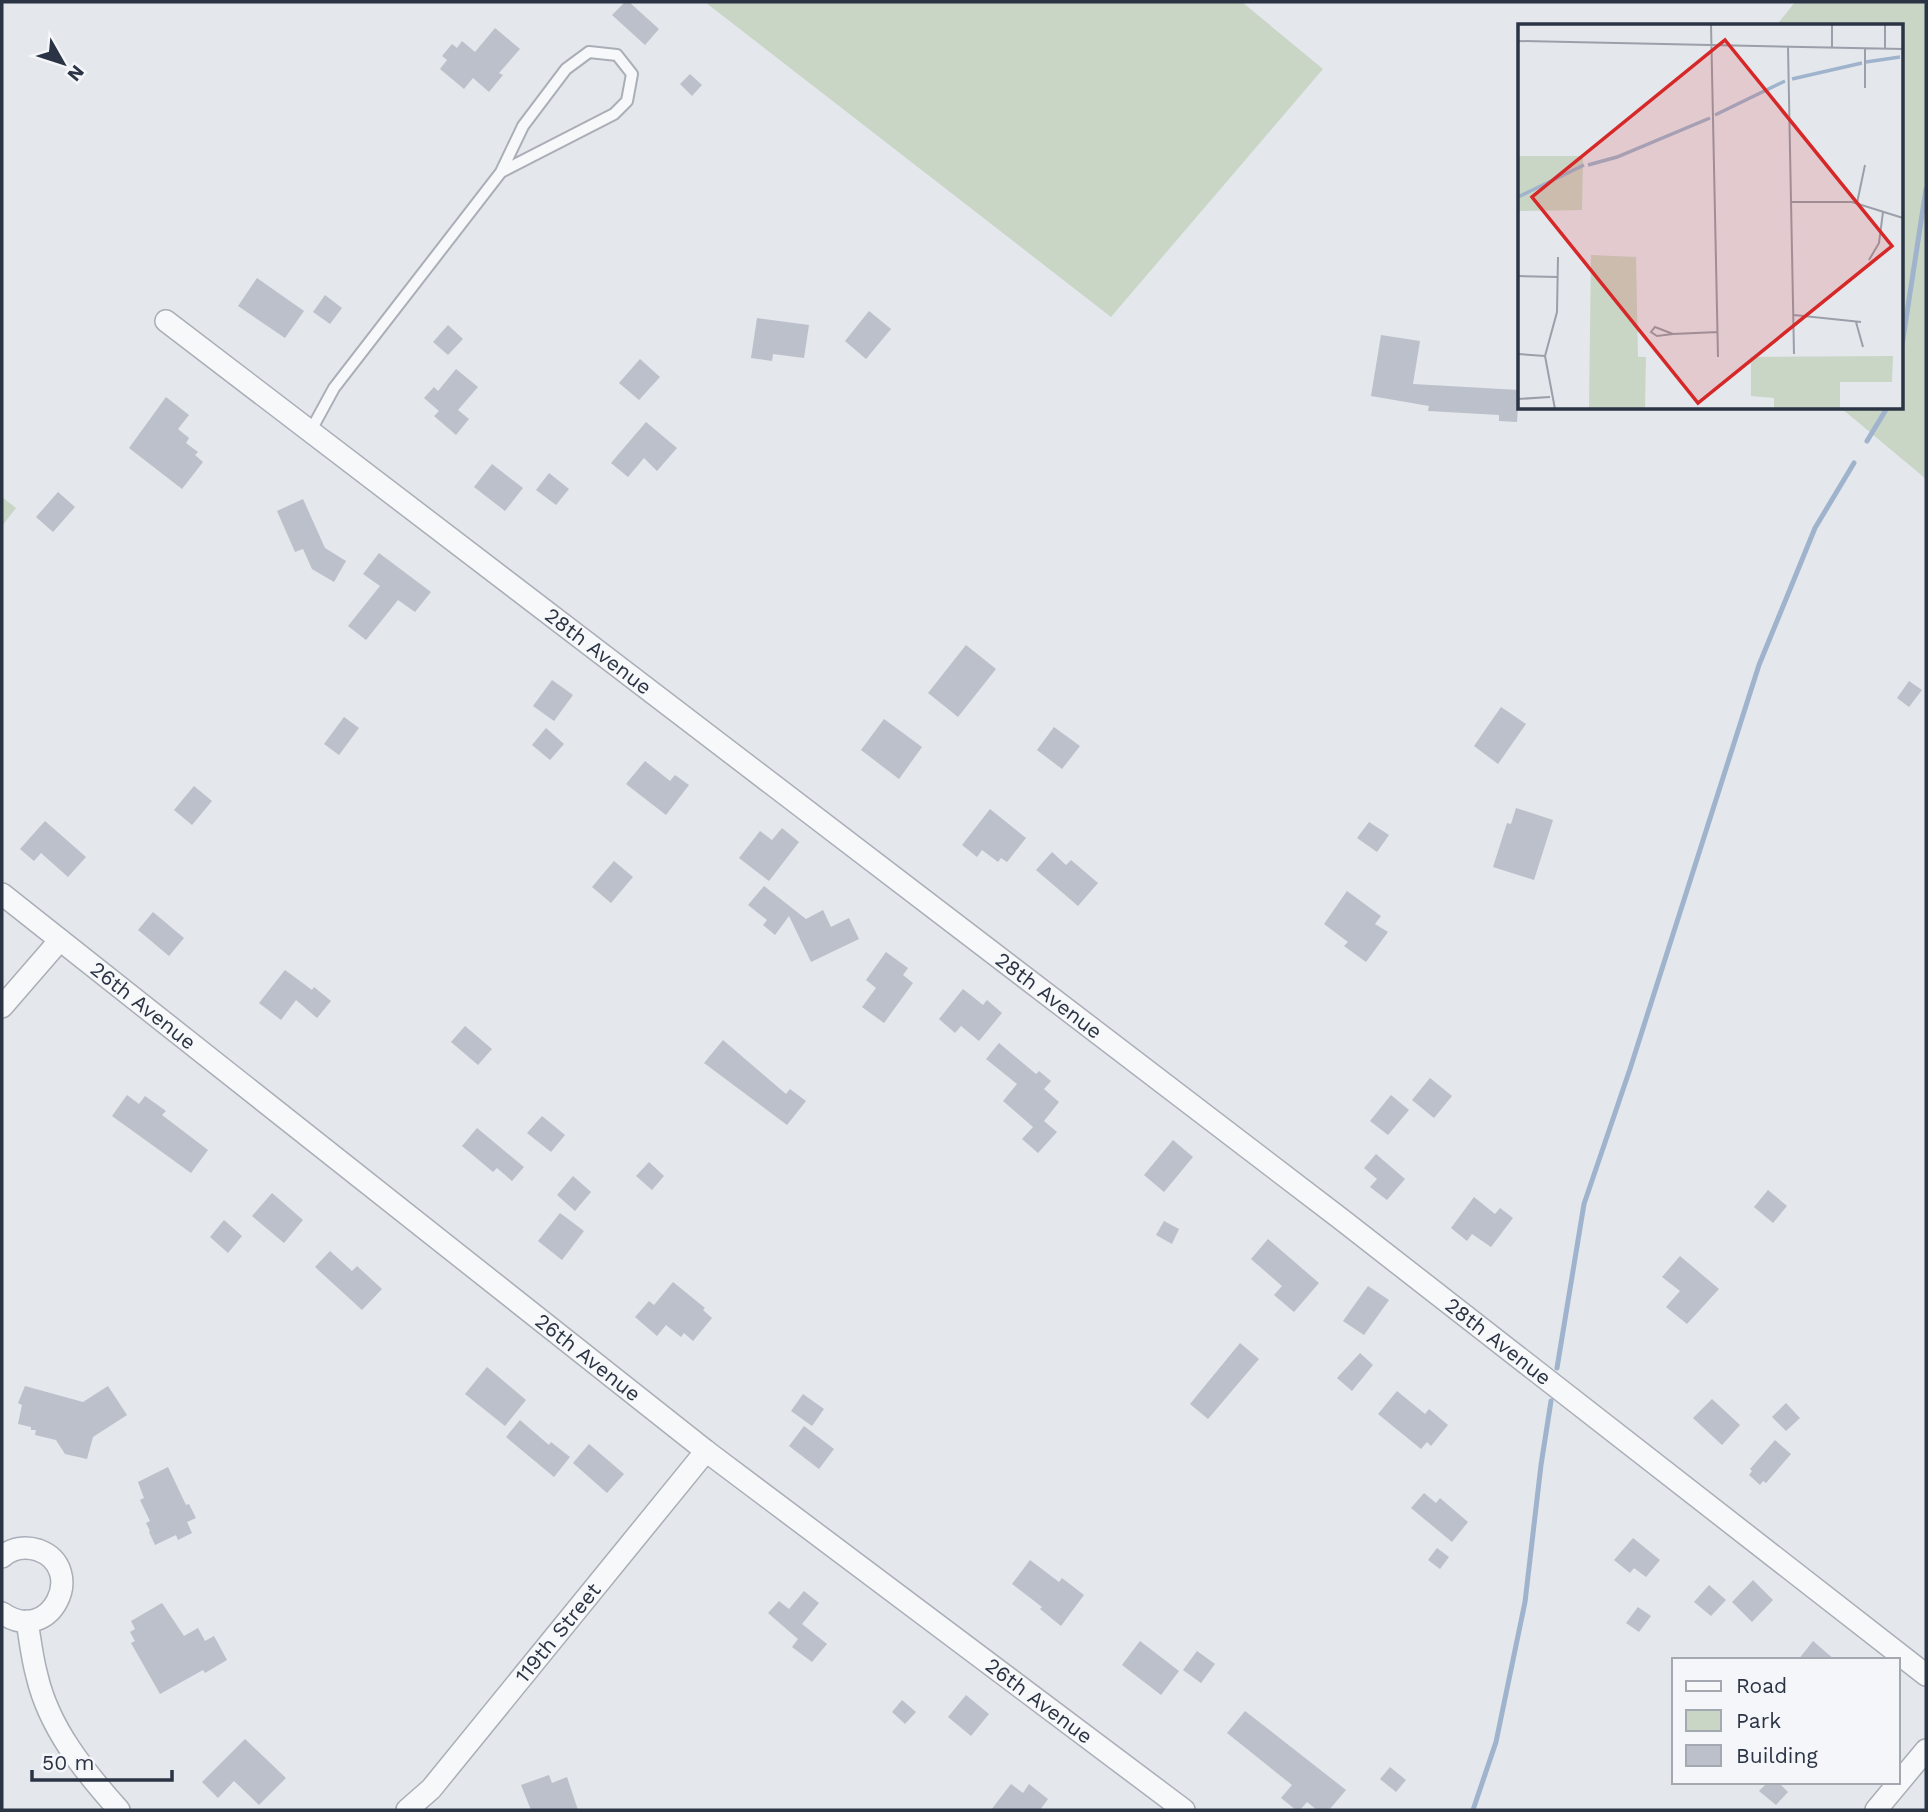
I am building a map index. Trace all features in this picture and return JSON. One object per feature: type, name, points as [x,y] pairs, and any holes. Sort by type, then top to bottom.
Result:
[{"type":"street","name":"28th Avenue","points":[[166,321],[1341,1219],[1926,1675]]},
{"type":"street","name":"26th Avenue","points":[[2,894],[706,1451],[1184,1810]]},
{"type":"street","points":[[2,1007],[60,940]]},
{"type":"street","name":"119th Street","points":[[407,1810],[432,1789],[706,1451]]},
{"type":"street","points":[[2,1557],[19,1548],[43,1552],[59,1569],[62,1581],[57,1604],[38,1619],[27,1622],[14,1620],[2,1613]]},
{"type":"street","points":[[27,1622],[37,1678],[65,1741],[71,1753],[119,1810]]},
{"type":"street","points":[[1900,1781],[1926,1750]]},
{"type":"street","points":[[1876,1810],[1898,1784]]},
{"type":"lane","points":[[310,432],[334,388],[501,172],[523,126],[566,69],[589,52],[617,55],[632,74],[627,102],[614,114],[501,172]]},
{"type":"green space","points":[[705,2],[1242,2],[1323,69],[1111,317]]},
{"type":"green space","points":[[1795,2],[1926,2],[1926,479],[1843,410],[1904,410],[1904,24],[1778,24]]},
{"type":"green space","points":[[2,497],[16,508],[2,526]]},
{"type":"building","points":[[625,2],[629,2],[659,29],[645,45],[612,15]]},
{"type":"building","points":[[495,28],[520,49],[499,73],[503,75],[489,92],[473,78],[464,89],[440,69],[447,60],[442,56],[452,44],[457,48],[462,41],[475,52]]},
{"type":"building","points":[[690,74],[702,85],[692,96],[680,84]]},
{"type":"building","points":[[257,278],[304,311],[285,338],[238,306]]},
{"type":"building","points":[[325,295],[342,308],[330,324],[313,312]]},
{"type":"building","points":[[869,311],[891,329],[866,359],[845,341]]},
{"type":"building","points":[[757,318],[809,325],[804,358],[773,354],[772,361],[751,358]]},
{"type":"building","points":[[448,325],[463,339],[448,355],[433,342]]},
{"type":"building","points":[[1381,335],[1420,341],[1413,384],[1518,390],[1517,422],[1499,421],[1499,415],[1428,411],[1429,406],[1371,396]]},
{"type":"building","points":[[640,359],[660,377],[639,400],[619,383]]},
{"type":"building","points":[[456,369],[478,387],[458,410],[469,419],[456,435],[434,416],[439,411],[424,398],[434,387],[438,391]]},
{"type":"building","points":[[166,397],[189,415],[178,429],[189,438],[186,443],[198,452],[195,455],[203,462],[182,489],[129,448]]},
{"type":"building","points":[[646,422],[677,448],[657,471],[644,458],[628,477],[611,463]]},
{"type":"building","points":[[492,464],[523,488],[505,511],[474,487]]},
{"type":"building","points":[[549,473],[569,489],[556,505],[536,490]]},
{"type":"building","points":[[58,492],[75,507],[53,532],[36,517]]},
{"type":"building","points":[[303,499],[325,548],[346,561],[334,582],[312,569],[303,549],[295,552],[277,511]]},
{"type":"building","points":[[379,553],[431,592],[415,612],[398,600],[366,640],[348,626],[380,586],[363,574]]},
{"type":"building","points":[[966,645],[996,669],[958,717],[928,693]]},
{"type":"building","points":[[552,680],[573,695],[554,721],[533,706]]},
{"type":"building","points":[[1909,681],[1922,690],[1909,707],[1897,698]]},
{"type":"building","points":[[1501,707],[1526,724],[1498,764],[1474,746]]},
{"type":"building","points":[[344,717],[359,728],[339,755],[324,744]]},
{"type":"building","points":[[884,719],[922,747],[899,779],[861,750]]},
{"type":"building","points":[[1054,727],[1080,746],[1062,769],[1037,750]]},
{"type":"building","points":[[546,728],[564,744],[550,760],[532,745]]},
{"type":"building","points":[[645,761],[670,781],[675,775],[689,785],[666,815],[626,784]]},
{"type":"building","points":[[194,786],[212,801],[192,825],[174,810]]},
{"type":"building","points":[[1516,808],[1553,820],[1534,880],[1493,867],[1507,823],[1511,824]]},
{"type":"building","points":[[990,809],[1026,838],[1007,862],[1001,858],[998,862],[982,850],[977,857],[962,845]]},
{"type":"building","points":[[45,821],[86,857],[68,877],[41,853],[34,861],[20,849]]},
{"type":"building","points":[[1369,822],[1389,835],[1377,852],[1357,838]]},
{"type":"building","points":[[782,828],[799,842],[769,881],[739,858],[760,831],[772,840]]},
{"type":"building","points":[[1052,852],[1066,865],[1071,860],[1098,883],[1078,906],[1036,870]]},
{"type":"building","points":[[614,861],[633,877],[611,903],[592,887]]},
{"type":"building","points":[[764,886],[806,919],[823,910],[831,927],[849,918],[859,939],[811,962],[789,916],[775,935],[763,925],[767,920],[748,905]]},
{"type":"building","points":[[1347,891],[1381,916],[1375,924],[1388,932],[1366,962],[1344,946],[1348,942],[1324,924]]},
{"type":"building","points":[[153,912],[184,938],[169,956],[138,930]]},
{"type":"building","points":[[886,952],[908,968],[903,975],[913,983],[884,1023],[862,1007],[876,988],[866,980]]},
{"type":"building","points":[[285,970],[312,990],[314,987],[331,1001],[317,1018],[296,1000],[281,1020],[259,1003]]},
{"type":"building","points":[[963,989],[983,1005],[987,1000],[1002,1013],[979,1041],[961,1026],[955,1033],[939,1019]]},
{"type":"building","points":[[465,1026],[492,1049],[478,1065],[451,1042]]},
{"type":"building","points":[[723,1040],[786,1094],[790,1089],[806,1101],[787,1125],[704,1063]]},
{"type":"building","points":[[999,1043],[1036,1074],[1039,1071],[1051,1081],[1044,1089],[1059,1102],[1044,1121],[1057,1132],[1038,1153],[1022,1139],[1033,1127],[1003,1101],[1017,1084],[986,1059]]},
{"type":"building","points":[[1430,1078],[1452,1096],[1434,1118],[1412,1100]]},
{"type":"building","points":[[127,1095],[139,1104],[145,1096],[166,1111],[162,1115],[208,1150],[191,1173],[112,1116]]},
{"type":"building","points":[[1391,1095],[1409,1110],[1388,1135],[1370,1121]]},
{"type":"building","points":[[542,1116],[565,1135],[551,1152],[527,1133]]},
{"type":"building","points":[[477,1128],[524,1167],[512,1181],[497,1168],[493,1172],[462,1146]]},
{"type":"building","points":[[1173,1140],[1193,1157],[1164,1192],[1144,1175]]},
{"type":"building","points":[[1376,1154],[1405,1179],[1387,1200],[1370,1187],[1377,1179],[1364,1168]]},
{"type":"building","points":[[649,1162],[664,1176],[652,1190],[636,1176]]},
{"type":"building","points":[[573,1176],[591,1192],[575,1211],[557,1195]]},
{"type":"building","points":[[1768,1190],[1787,1206],[1773,1223],[1754,1207]]},
{"type":"building","points":[[272,1193],[303,1220],[284,1243],[252,1216]]},
{"type":"building","points":[[1474,1197],[1495,1214],[1500,1208],[1513,1218],[1491,1247],[1472,1234],[1467,1241],[1451,1228]]},
{"type":"building","points":[[560,1213],[584,1231],[562,1260],[538,1241]]},
{"type":"building","points":[[224,1220],[242,1236],[228,1253],[210,1237]]},
{"type":"building","points":[[1164,1221],[1179,1229],[1172,1244],[1156,1235]]},
{"type":"building","points":[[1268,1239],[1319,1283],[1294,1312],[1274,1295],[1282,1286],[1251,1259]]},
{"type":"building","points":[[330,1251],[352,1271],[357,1266],[382,1289],[362,1310],[315,1267]]},
{"type":"building","points":[[1680,1256],[1719,1289],[1687,1324],[1666,1307],[1680,1291],[1662,1277]]},
{"type":"building","points":[[673,1282],[705,1308],[703,1310],[712,1318],[693,1341],[684,1333],[681,1337],[666,1325],[657,1336],[635,1317],[649,1301],[654,1305]]},
{"type":"building","points":[[1368,1286],[1389,1300],[1364,1335],[1343,1321]]},
{"type":"building","points":[[1240,1343],[1259,1359],[1208,1419],[1190,1404]]},
{"type":"building","points":[[1360,1353],[1373,1365],[1352,1391],[1337,1378]]},
{"type":"building","points":[[487,1367],[526,1400],[505,1426],[465,1394]]},
{"type":"building","points":[[25,1386],[83,1402],[108,1386],[127,1415],[93,1437],[87,1459],[65,1454],[56,1440],[35,1435],[36,1430],[18,1424],[22,1405],[18,1403]]},
{"type":"building","points":[[1397,1391],[1425,1414],[1429,1409],[1448,1425],[1431,1446],[1427,1442],[1421,1449],[1378,1414]]},
{"type":"building","points":[[803,1394],[824,1409],[812,1426],[791,1411]]},
{"type":"building","points":[[1712,1399],[1740,1425],[1722,1445],[1693,1418]]},
{"type":"building","points":[[1786,1403],[1800,1418],[1786,1431],[1772,1417]]},
{"type":"building","points":[[520,1420],[549,1445],[551,1442],[570,1457],[554,1477],[506,1437]]},
{"type":"building","points":[[804,1426],[834,1449],[819,1469],[789,1446]]},
{"type":"building","points":[[1775,1440],[1791,1454],[1766,1483],[1763,1481],[1760,1485],[1749,1475],[1752,1471],[1750,1469]]},
{"type":"building","points":[[589,1444],[624,1474],[607,1493],[573,1463]]},
{"type":"building","points":[[168,1467],[186,1505],[189,1504],[196,1518],[187,1522],[192,1533],[178,1540],[176,1535],[155,1545],[146,1523],[150,1521],[140,1500],[144,1498],[138,1482]]},
{"type":"building","points":[[1424,1493],[1436,1503],[1440,1498],[1468,1522],[1452,1542],[1411,1508]]},
{"type":"building","points":[[1633,1538],[1660,1560],[1646,1577],[1634,1568],[1630,1573],[1614,1560]]},
{"type":"building","points":[[1437,1548],[1449,1557],[1440,1569],[1428,1560]]},
{"type":"building","points":[[1030,1560],[1059,1582],[1062,1578],[1084,1595],[1061,1626],[1012,1584]]},
{"type":"building","points":[[1753,1580],[1773,1600],[1752,1622],[1732,1602]]},
{"type":"building","points":[[1709,1585],[1726,1600],[1711,1616],[1694,1602]]},
{"type":"building","points":[[804,1591],[819,1603],[802,1624],[827,1644],[812,1662],[792,1647],[798,1639],[768,1613],[779,1601],[789,1609]]},
{"type":"building","points":[[162,1603],[184,1636],[198,1628],[205,1641],[214,1636],[227,1660],[160,1694],[131,1643],[135,1641],[130,1632],[135,1629],[131,1621]]},
{"type":"building","points":[[1638,1607],[1651,1616],[1639,1632],[1626,1623]]},
{"type":"building","points":[[1140,1641],[1179,1671],[1161,1695],[1122,1665]]},
{"type":"building","points":[[1813,1641],[1833,1658],[1800,1658]]},
{"type":"building","points":[[1197,1651],[1215,1664],[1201,1683],[1183,1670]]},
{"type":"building","points":[[966,1695],[989,1714],[971,1736],[948,1717]]},
{"type":"building","points":[[902,1700],[916,1712],[905,1724],[892,1712]]},
{"type":"building","points":[[1245,1711],[1346,1790],[1329,1810],[1317,1810],[1307,1802],[1300,1810],[1296,1810],[1281,1798],[1292,1785],[1227,1733]]},
{"type":"building","points":[[245,1739],[286,1778],[259,1805],[234,1781],[218,1798],[202,1782]]},
{"type":"building","points":[[1390,1767],[1406,1780],[1396,1792],[1380,1779]]},
{"type":"building","points":[[549,1775],[552,1783],[567,1777],[578,1810],[531,1810],[521,1785]]},
{"type":"building","points":[[1011,1784],[1023,1793],[1029,1784],[1048,1799],[1040,1810],[991,1810]]},
{"type":"building","points":[[1766,1784],[1780,1784],[1788,1792],[1776,1805],[1759,1791]]},
{"type":"waterway","points":[[1904,332],[1926,189]]},
{"type":"waterway","points":[[1867,441],[1886,410]]},
{"type":"waterway","points":[[1557,1368],[1584,1204],[1759,665],[1815,528],[1854,463]]},
{"type":"waterway","points":[[1473,1810],[1496,1742],[1525,1602],[1551,1401]]}]
